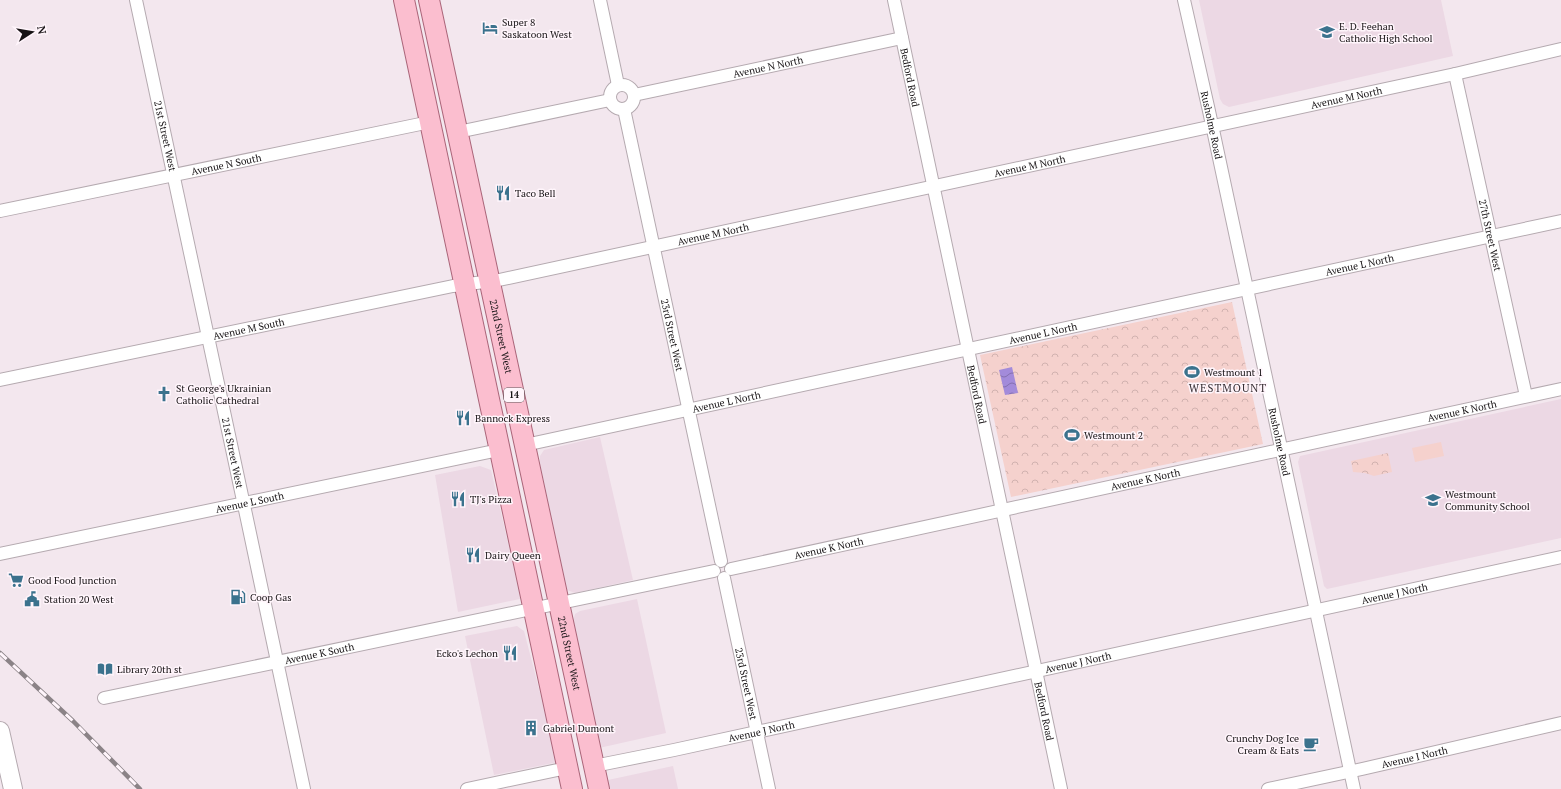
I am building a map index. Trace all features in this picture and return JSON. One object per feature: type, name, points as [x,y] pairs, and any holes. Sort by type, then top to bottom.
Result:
[{"type":"main road","name":"14","points":[[404,0],[572,789]]},
{"type":"main road","name":"22nd Street West","points":[[429,0],[458,132],[494,281],[525,445],[599,789]]},
{"type":"main road","points":[[0,730],[13,789]]},
{"type":"street","name":"21st Street West","points":[[136,0],[193,259],[208,337],[304,789]]},
{"type":"street","points":[[600,0],[618,85]]},
{"type":"street","name":"Bedford Road","points":[[894,0],[934,185],[949,267],[1061,789]]},
{"type":"street","name":"Rusholme Road","points":[[1184,0],[1354,789]]},
{"type":"street","name":"Avenue N North","points":[[634,95],[902,38]]},
{"type":"street","name":"Avenue M North","points":[[494,281],[1212,125],[1455,74],[1561,49]]},
{"type":"street","name":"27th Street West","points":[[1455,74],[1492,236],[1526,396]]},
{"type":"street","points":[[618,85],[628,86],[634,95],[632,104],[624,109],[616,108],[610,100],[611,90],[618,85]]},
{"type":"street","points":[[458,132],[610,100]]},
{"type":"street","name":"23rd Street West","points":[[624,109],[769,789]]},
{"type":"street","name":"Avenue N South","points":[[0,211],[430,122]]},
{"type":"street","name":"Avenue L North","points":[[525,445],[689,411],[1561,221]]},
{"type":"street","name":"Avenue M South","points":[[0,380],[464,284],[494,281]]},
{"type":"street","name":"Avenue K North","points":[[534,609],[723,570],[1561,389]]},
{"type":"street","name":"Avenue L South","points":[[0,554],[500,450]]},
{"type":"street","name":"Avenue J North","points":[[594,766],[757,732],[1316,609],[1560,560]]},
{"type":"street","name":"Avenue K South","points":[[104,698],[534,609]]},
{"type":"street","name":"Avenue I North","points":[[1268,789],[1350,772],[1561,723]]},
{"type":"street","points":[[467,789],[567,768]]},
{"type":"shaded area","name":"E. D. Feehan Catholic High School","points":[[1199,0],[1441,0],[1453,56],[1229,107],[1223,104],[1220,99]]},
{"type":"shaded area","name":"Westmount Community School","points":[[1561,399],[1561,538],[1327,589],[1324,586],[1298,462],[1300,456]]},
{"type":"shaded area","points":[[600,437],[633,580],[575,593],[567,590],[540,464],[540,456],[544,450]]},
{"type":"shaded area","points":[[480,466],[491,470],[520,599],[458,612],[435,475]]},
{"type":"shaded area","points":[[637,599],[666,733],[599,748],[573,621],[575,614],[580,611]]},
{"type":"shaded area","points":[[517,626],[524,631],[558,762],[494,775],[465,636]]},
{"type":"shaded area","points":[[673,766],[678,789],[610,789],[608,780]]},
{"type":"green space","points":[[1232,302],[1263,444],[1011,497],[980,355]]},
{"type":"green space","points":[[1441,442],[1444,456],[1415,462],[1412,448]]},
{"type":"green space","points":[[1388,453],[1392,472],[1374,476],[1365,473],[1353,472],[1351,461]]},
{"type":"water","points":[[1012,367],[1018,393],[1005,395],[999,370]]},
{"type":"railway","points":[[0,653],[73,721],[140,789]]},
{"type":"place","name":"Super 8 Saskatoon West","points":[[490,28]]},
{"type":"place","name":"E. D. Feehan Catholic High School","points":[[1327,32]]},
{"type":"place","name":"Taco Bell","points":[[503,193]]},
{"type":"place","name":"Westmount 1","points":[[1192,372]]},
{"type":"place","name":"St George's Ukrainian Catholic Cathedral","points":[[164,394]]},
{"type":"place","name":"Bannock Express","points":[[463,418]]},
{"type":"place","name":"Westmount 2","points":[[1072,435]]},
{"type":"place","name":"TJ's Pizza","points":[[458,499]]},
{"type":"place","name":"Westmount Community School","points":[[1433,500]]},
{"type":"place","name":"Dairy Queen","points":[[473,555]]},
{"type":"place","name":"Good Food Junction","points":[[16,580]]},
{"type":"place","name":"Coop Gas","points":[[238,597]]},
{"type":"place","name":"Station 20 West","points":[[32,599]]},
{"type":"place","name":"Ecko's Lechon","points":[[510,653]]},
{"type":"place","name":"Library 20th st","points":[[105,669]]},
{"type":"place","name":"Gabriel Dumont","points":[[531,728]]},
{"type":"place","name":"Crunchy Dog Ice Cream & Eats","points":[[1311,744]]},
{"type":"district","name":"WESTMOUNT","points":[[1228,388]]}]
